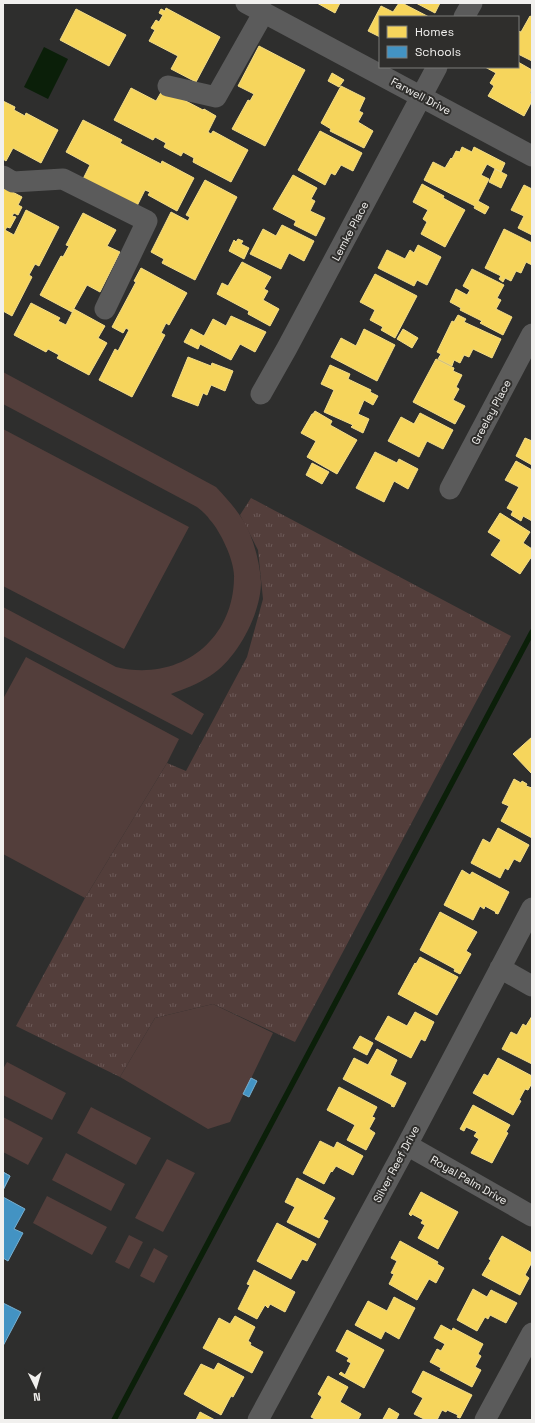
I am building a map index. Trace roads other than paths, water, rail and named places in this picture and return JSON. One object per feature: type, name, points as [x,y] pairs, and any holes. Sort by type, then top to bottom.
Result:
[{"type":"street","name":"Farwell Drive","points":[[246,3],[532,156]]},
{"type":"street","points":[[465,16],[472,3]]},
{"type":"street","points":[[168,86],[216,98],[264,12]]},
{"type":"street","name":"Lemke Place","points":[[261,394],[291,341],[436,68]]},
{"type":"street","points":[[3,176],[13,182],[63,179],[148,221],[105,309]]},
{"type":"street","name":"Greeley Place","points":[[450,489],[532,334]]},
{"type":"street","name":"Silver Reef Drive","points":[[258,1420],[407,1145],[532,908]]},
{"type":"street","points":[[500,968],[532,986]]},
{"type":"street","name":"Royal Palm Drive","points":[[407,1145],[532,1216]]},
{"type":"street","points":[[486,1420],[532,1333]]},
{"type":"waterway","points":[[114,1420],[532,632]]}]
